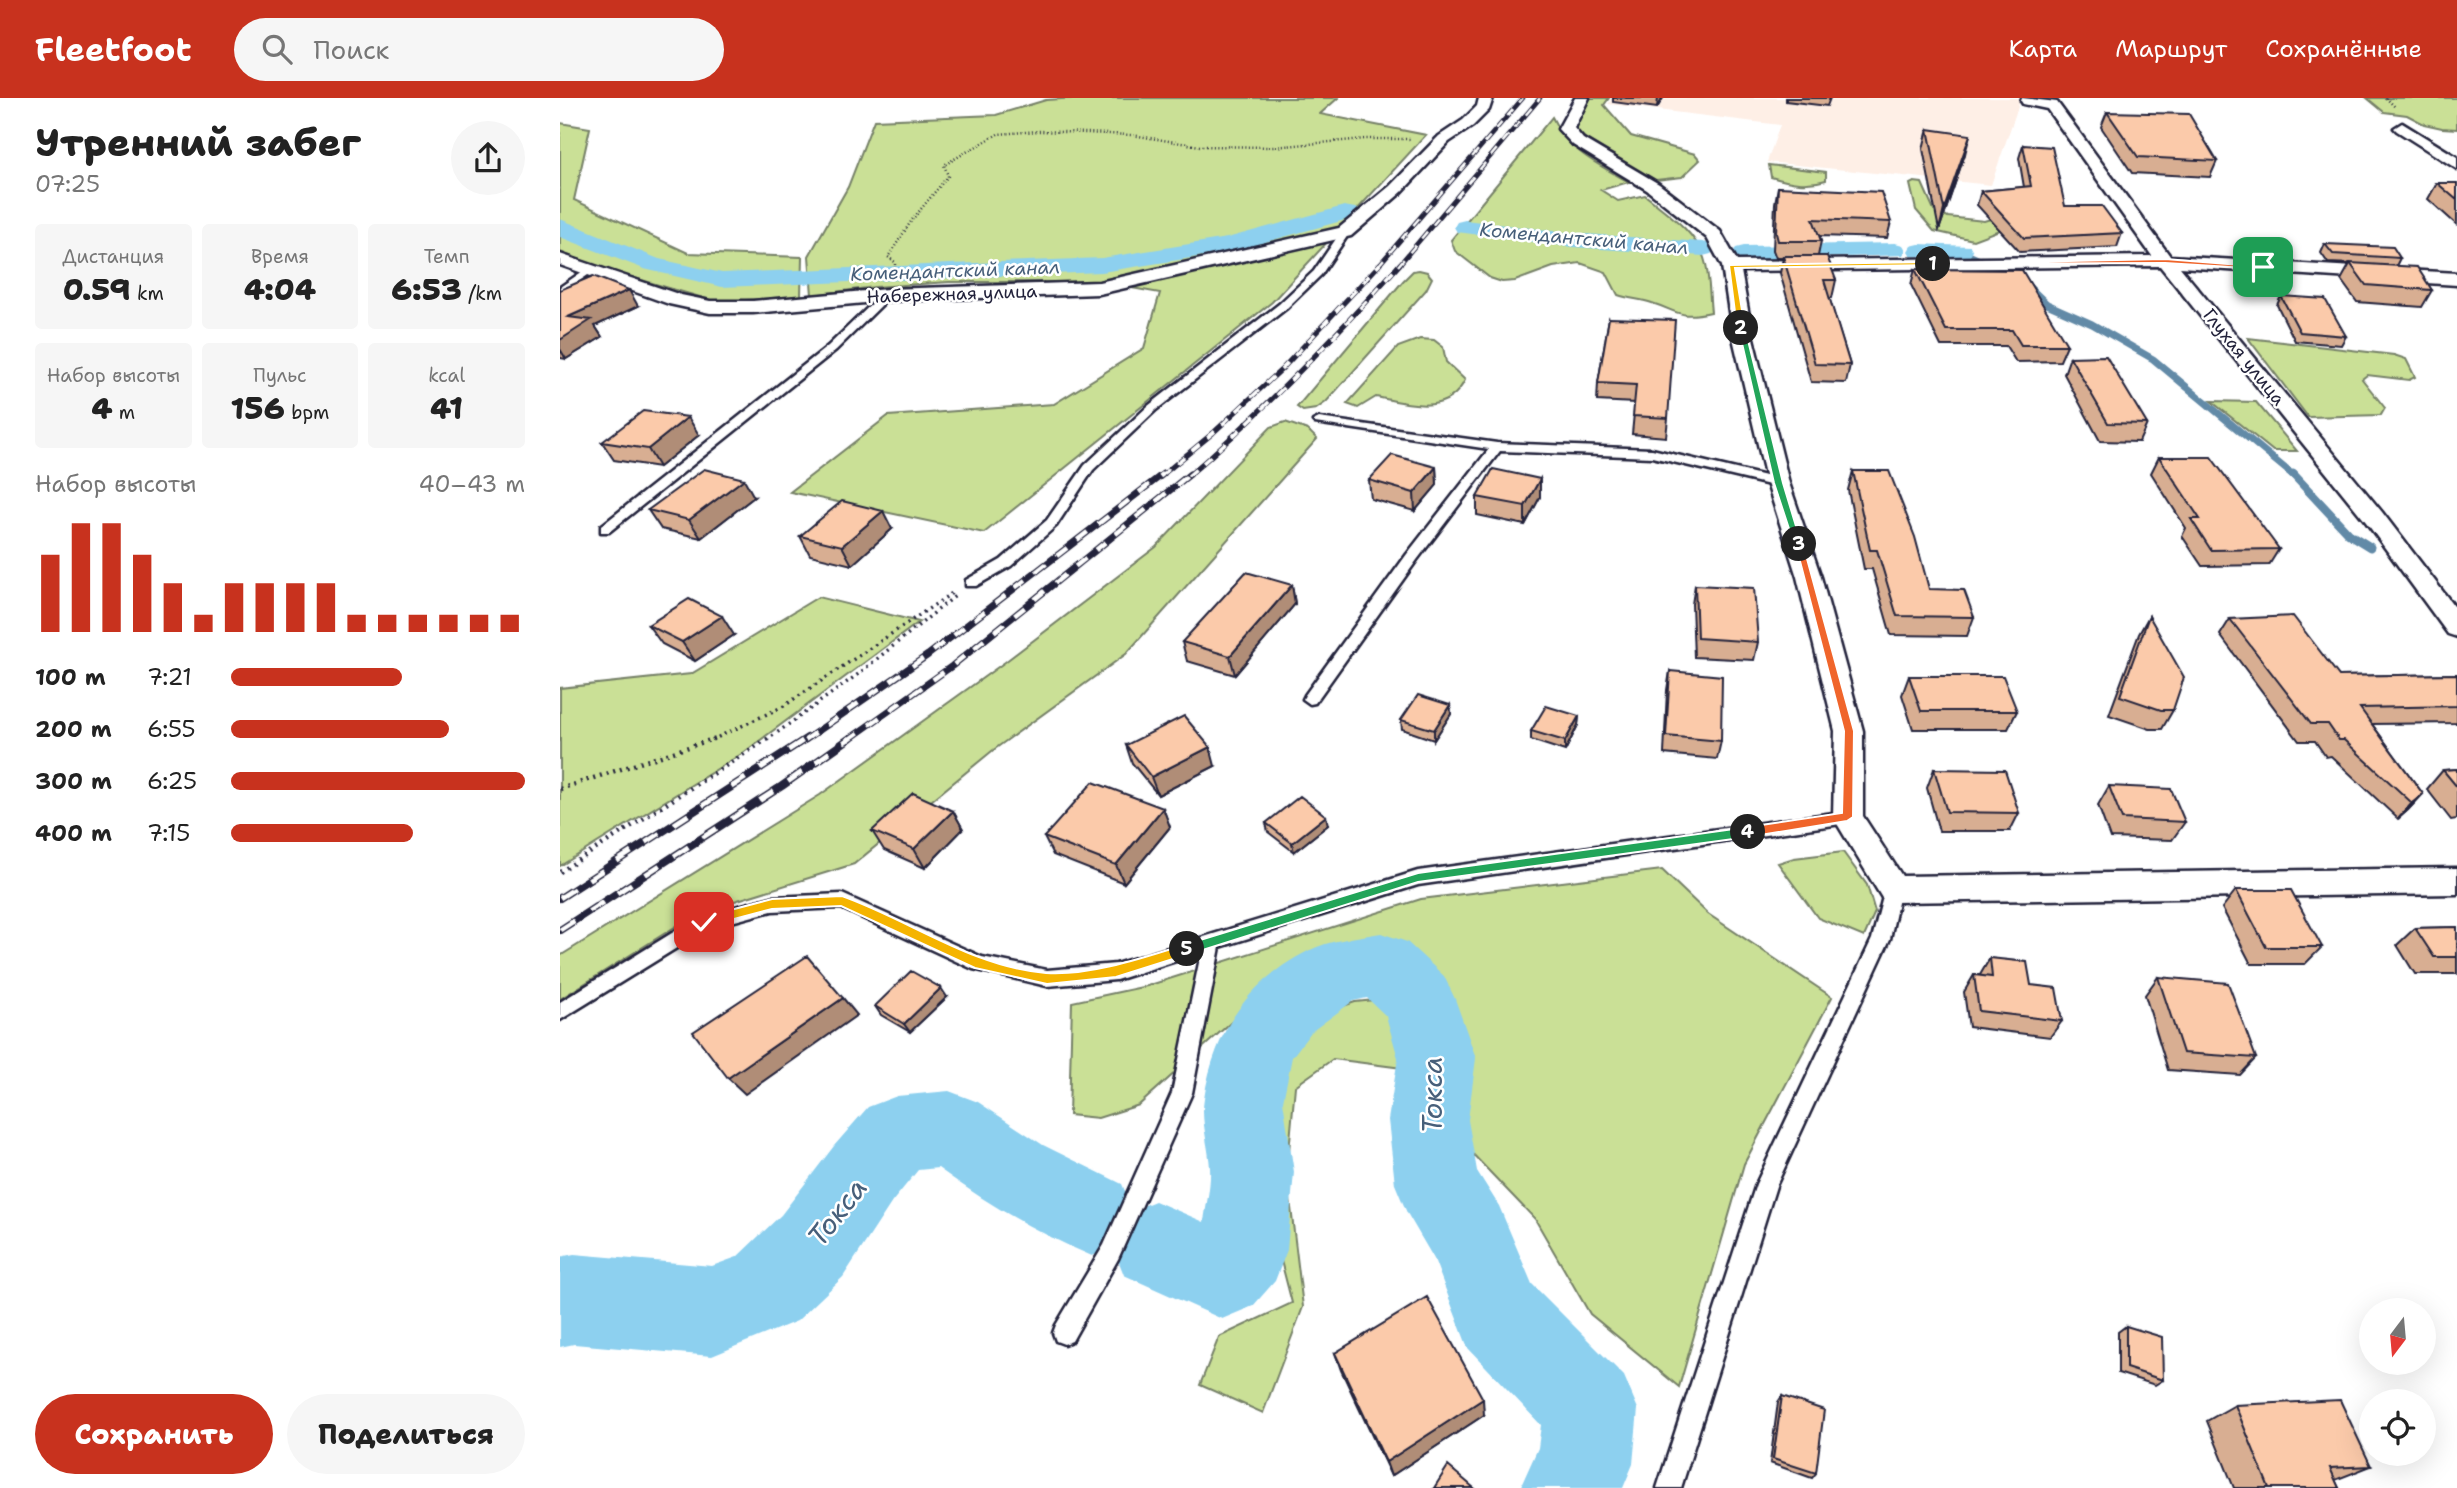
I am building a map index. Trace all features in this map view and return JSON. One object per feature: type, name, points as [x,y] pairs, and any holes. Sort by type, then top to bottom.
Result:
[{"type":"street","points":[[1345,232],[1396,189],[1444,139],[1468,124],[1484,107],[1486,98]]},
{"type":"street","points":[[1582,98],[1566,129],[1578,142],[1653,187],[1714,235],[1731,266],[1742,338],[1778,483],[1810,577],[1849,731],[1847,817],[1893,889],[2457,881]]},
{"type":"street","name":"Глухая улица","points":[[2029,98],[2028,102],[2052,105],[2165,261],[2374,517],[2457,628]]},
{"type":"street","points":[[2402,128],[2457,164]]},
{"type":"street","name":"Набережная улица","points":[[560,259],[676,300],[710,307],[753,307],[887,295],[1099,288],[1345,232]]},
{"type":"street","points":[[1731,266],[2165,261],[2457,279]]},
{"type":"lane","points":[[971,583],[1006,563],[1052,523],[1090,468],[1152,408],[1283,306],[1318,273],[1345,232]]},
{"type":"lane","points":[[560,291],[589,271]]},
{"type":"lane","points":[[605,529],[832,348],[887,295]]},
{"type":"lane","points":[[1319,421],[1497,447],[1652,453],[1778,483]]},
{"type":"lane","points":[[1310,699],[1412,557],[1497,447]]},
{"type":"lane","points":[[560,1012],[704,922],[772,904],[842,901],[979,964],[1047,978],[1116,972],[1418,878],[1847,817]]},
{"type":"lane","points":[[1669,1488],[1766,1184],[1881,939],[1893,889]]},
{"type":"lane","points":[[1064,1333],[1111,1252],[1182,1093],[1212,942]]},
{"type":"path","points":[[887,295],[895,278],[895,262],[888,257],[912,220],[948,176],[944,165],[998,134],[1040,131],[1132,135],[1212,146],[1273,147],[1365,139],[1444,139]]},
{"type":"path","points":[[560,789],[731,732],[785,705],[918,612],[971,583]]},
{"type":"path","points":[[560,872],[783,729],[857,675],[971,583]]},
{"type":"shaded area","points":[[1612,98],[2021,98],[1991,185],[1767,162],[1780,125],[1608,104]]},
{"type":"green space","points":[[1338,98],[1320,114],[1426,135],[1272,302],[984,533],[790,492],[888,416],[1054,404],[1144,348],[1160,293],[1098,282],[949,282],[812,295],[809,256],[848,187],[874,120],[996,115],[1046,100]]},
{"type":"green space","points":[[1590,98],[1609,98],[1604,105],[1631,136],[1695,154],[1700,160],[1682,177],[1656,180],[1585,138],[1574,128],[1581,110]]},
{"type":"green space","points":[[2367,98],[2457,98],[2457,129],[2424,124],[2407,115],[2384,112]]},
{"type":"green space","points":[[1552,117],[1575,148],[1629,182],[1601,190],[1618,201],[1645,195],[1694,239],[1706,265],[1711,312],[1686,315],[1618,295],[1606,272],[1580,263],[1553,267],[1515,281],[1502,282],[1490,278],[1455,251],[1451,240]]},
{"type":"green space","points":[[560,123],[590,128],[574,200],[688,253],[802,257],[801,296],[717,302],[597,267],[560,252]]},
{"type":"green space","points":[[1769,165],[1826,172],[1826,180],[1805,183],[1778,179],[1771,177]]},
{"type":"green space","points":[[1922,183],[1934,210],[1948,217],[1984,221],[2000,216],[2018,223],[1973,240],[1934,231],[1916,210],[1910,184]]},
{"type":"green space","points":[[1413,271],[1427,272],[1432,278],[1426,290],[1326,402],[1316,409],[1303,411],[1297,407],[1403,281]]},
{"type":"green space","points":[[2248,338],[2394,355],[2406,359],[2415,377],[2409,380],[2367,375],[2362,379],[2385,408],[2381,415],[2308,417]]},
{"type":"green space","points":[[1420,339],[1434,340],[1443,347],[1446,362],[1465,380],[1457,392],[1448,399],[1426,405],[1376,397],[1358,408],[1347,404],[1398,347]]},
{"type":"green space","points":[[2211,401],[2256,402],[2297,451],[2273,451]]},
{"type":"green space","points":[[1285,422],[1308,430],[1317,439],[1126,654],[992,751],[854,864],[699,912],[560,999],[560,956],[820,795],[1005,662],[1156,547],[1271,427]]},
{"type":"green space","points":[[818,597],[919,622],[743,753],[560,866],[560,688],[691,674]]},
{"type":"green space","points":[[1843,852],[1867,885],[1875,912],[1864,937],[1818,918],[1778,863],[1794,858]]},
{"type":"green space","points":[[1662,870],[1708,914],[1832,997],[1744,1164],[1679,1387],[1590,1314],[1535,1219],[1466,1147],[1458,1059],[1427,994],[1387,956],[1334,965],[1267,990],[1139,1105],[1098,1118],[1069,1115],[1072,1002],[1147,986],[1421,899]]},
{"type":"green space","points":[[1385,999],[1412,1014],[1418,1070],[1333,1059],[1295,1086],[1287,1174],[1303,1307],[1263,1413],[1200,1385],[1219,1337],[1292,1303],[1271,1222],[1271,1130],[1264,1081],[1291,1035],[1323,1013],[1355,1002]]},
{"type":"building","points":[[2107,112],[2189,114],[2217,161],[2138,157]]},
{"type":"building","points":[[1928,129],[1970,135],[1944,209]]},
{"type":"building","points":[[2023,145],[2052,147],[2065,206],[2102,206],[2122,233],[2024,238],[1981,191],[2031,186]]},
{"type":"building","points":[[2437,183],[2457,183],[2457,200]]},
{"type":"building","points":[[1778,187],[1881,192],[1891,222],[1813,219],[1821,241],[1778,241]]},
{"type":"building","points":[[2325,244],[2393,247],[2400,258],[2333,254]]},
{"type":"building","points":[[1783,256],[1827,256],[1836,280],[1824,280],[1850,365],[1815,364]]},
{"type":"building","points":[[2350,263],[2417,267],[2432,290],[2366,285]]},
{"type":"building","points":[[1915,269],[2022,270],[2067,345],[2021,345],[2012,330],[1946,330]]},
{"type":"building","points":[[593,276],[629,290],[568,317],[591,320],[560,340],[560,290]]},
{"type":"building","points":[[2281,296],[2325,299],[2346,336],[2300,332]]},
{"type":"building","points":[[1609,318],[1675,320],[1668,418],[1633,416],[1636,385],[1598,383]]},
{"type":"building","points":[[2106,356],[2147,424],[2108,423],[2070,357]]},
{"type":"building","points":[[643,411],[688,417],[648,449],[602,442]]},
{"type":"building","points":[[1392,455],[1436,467],[1414,493],[1369,480]]},
{"type":"building","points":[[2159,457],[2211,457],[2279,549],[2211,550],[2191,519],[2200,519]]},
{"type":"building","points":[[704,469],[744,479],[689,520],[648,510]]},
{"type":"building","points":[[1493,469],[1540,479],[1525,506],[1477,497]]},
{"type":"building","points":[[1853,471],[1889,471],[1915,537],[1929,589],[1964,590],[1974,617],[1897,616],[1877,550],[1870,550]]},
{"type":"building","points":[[842,501],[883,511],[842,546],[800,536]]},
{"type":"building","points":[[1246,572],[1292,585],[1230,656],[1182,642]]},
{"type":"building","points":[[1695,585],[1754,588],[1758,642],[1697,638]]},
{"type":"building","points":[[689,599],[722,616],[682,642],[648,625]]},
{"type":"building","points":[[2149,616],[2184,677],[2173,710],[2161,710],[2120,696]]},
{"type":"building","points":[[2293,616],[2339,676],[2457,674],[2457,706],[2360,708],[2423,794],[2412,803],[2344,740],[2339,740],[2328,724],[2311,724],[2230,619]]},
{"type":"building","points":[[1670,671],[1722,676],[1721,741],[1666,736]]},
{"type":"building","points":[[1909,676],[2003,676],[2017,711],[1921,711]]},
{"type":"building","points":[[1418,695],[1450,705],[1434,730],[1401,720]]},
{"type":"building","points":[[1546,706],[1579,716],[1565,741],[1531,731]]},
{"type":"building","points":[[1184,716],[1210,747],[1151,777],[1126,745]]},
{"type":"building","points":[[1934,769],[2005,770],[2019,813],[1947,812]]},
{"type":"building","points":[[2457,769],[2457,787],[2443,770]]},
{"type":"building","points":[[1093,782],[1163,808],[1116,865],[1044,837]]},
{"type":"building","points":[[2109,786],[2171,789],[2185,822],[2122,819]]},
{"type":"building","points":[[913,793],[953,811],[914,849],[872,831]]},
{"type":"building","points":[[1300,796],[1326,816],[1292,843],[1266,823]]},
{"type":"building","points":[[2236,890],[2291,890],[2322,947],[2266,947]]},
{"type":"building","points":[[2457,927],[2457,957],[2434,957],[2415,928]]},
{"type":"building","points":[[807,956],[843,998],[728,1078],[693,1032]]},
{"type":"building","points":[[1990,958],[2027,962],[2031,985],[2056,988],[2062,1021],[1979,1011],[1974,975],[1992,977]]},
{"type":"building","points":[[911,971],[941,988],[904,1024],[875,1006]]},
{"type":"building","points":[[2158,977],[2228,983],[2256,1058],[2183,1053]]},
{"type":"building","points":[[1427,1297],[1483,1399],[1386,1462],[1335,1353]]},
{"type":"building","points":[[2126,1326],[2162,1337],[2163,1380],[2126,1368]]},
{"type":"building","points":[[1782,1396],[1824,1410],[1816,1473],[1773,1459]]},
{"type":"building","points":[[2340,1400],[2359,1440],[2359,1466],[2371,1466],[2330,1468],[2339,1488],[2269,1488],[2235,1405]]},
{"type":"building","points":[[1448,1466],[1474,1488],[1434,1488]]},
{"type":"waterway","name":"Комендантский канал","points":[[560,226],[563,230],[652,264],[722,280],[1102,265],[1229,245],[1344,213],[1353,214]]},
{"type":"waterway","name":"Комендантский канал","points":[[1465,227],[1572,240],[1703,249]]},
{"type":"waterway","name":"Комендантский канал","points":[[1744,253],[1895,250]]},
{"type":"waterway","name":"Комендантский канал","points":[[1919,251],[1962,251]]},
{"type":"waterway","name":"Комендантский канал","points":[[1962,251],[1978,258]]},
{"type":"waterway","name":"Комендантский канал","points":[[2025,283],[2047,304],[2092,324],[2153,359],[2294,476]]},
{"type":"waterway","name":"Комендантский канал","points":[[2293,474],[2349,534],[2370,547]]},
{"type":"waterway","name":"Токса","points":[[1155,1244],[1222,1275],[1244,1250],[1252,1172],[1243,1101],[1256,1044],[1284,1009],[1334,973],[1381,964],[1418,999],[1437,1058],[1428,1120],[1437,1184],[1469,1236],[1500,1316],[1591,1409],[1584,1464],[1569,1488]]},
{"type":"waterway","name":"Токса","points":[[560,1302],[574,1299],[712,1311],[766,1290],[812,1246],[863,1174],[897,1134],[949,1129],[1014,1173],[1092,1214]]},
{"type":"railway","points":[[1378,266],[1523,98]]},
{"type":"railway","points":[[1398,266],[1540,98]]},
{"type":"railway","points":[[1161,476],[1213,433],[1283,368],[1380,264]]},
{"type":"railway","points":[[1188,476],[1297,374],[1400,264]]},
{"type":"railway","points":[[805,740],[928,655],[1163,474]]},
{"type":"railway","points":[[848,740],[952,666],[1190,474]]},
{"type":"railway","points":[[560,898],[807,738]]},
{"type":"railway","points":[[560,930],[782,786],[850,738]]},
{"type":"route","points":[[704,922],[772,904],[842,901],[979,964],[1047,978],[1116,972],[1418,878],[1847,817],[1849,731],[1810,577],[1778,483],[1742,338],[1731,266],[2165,261],[2263,267]]}]
